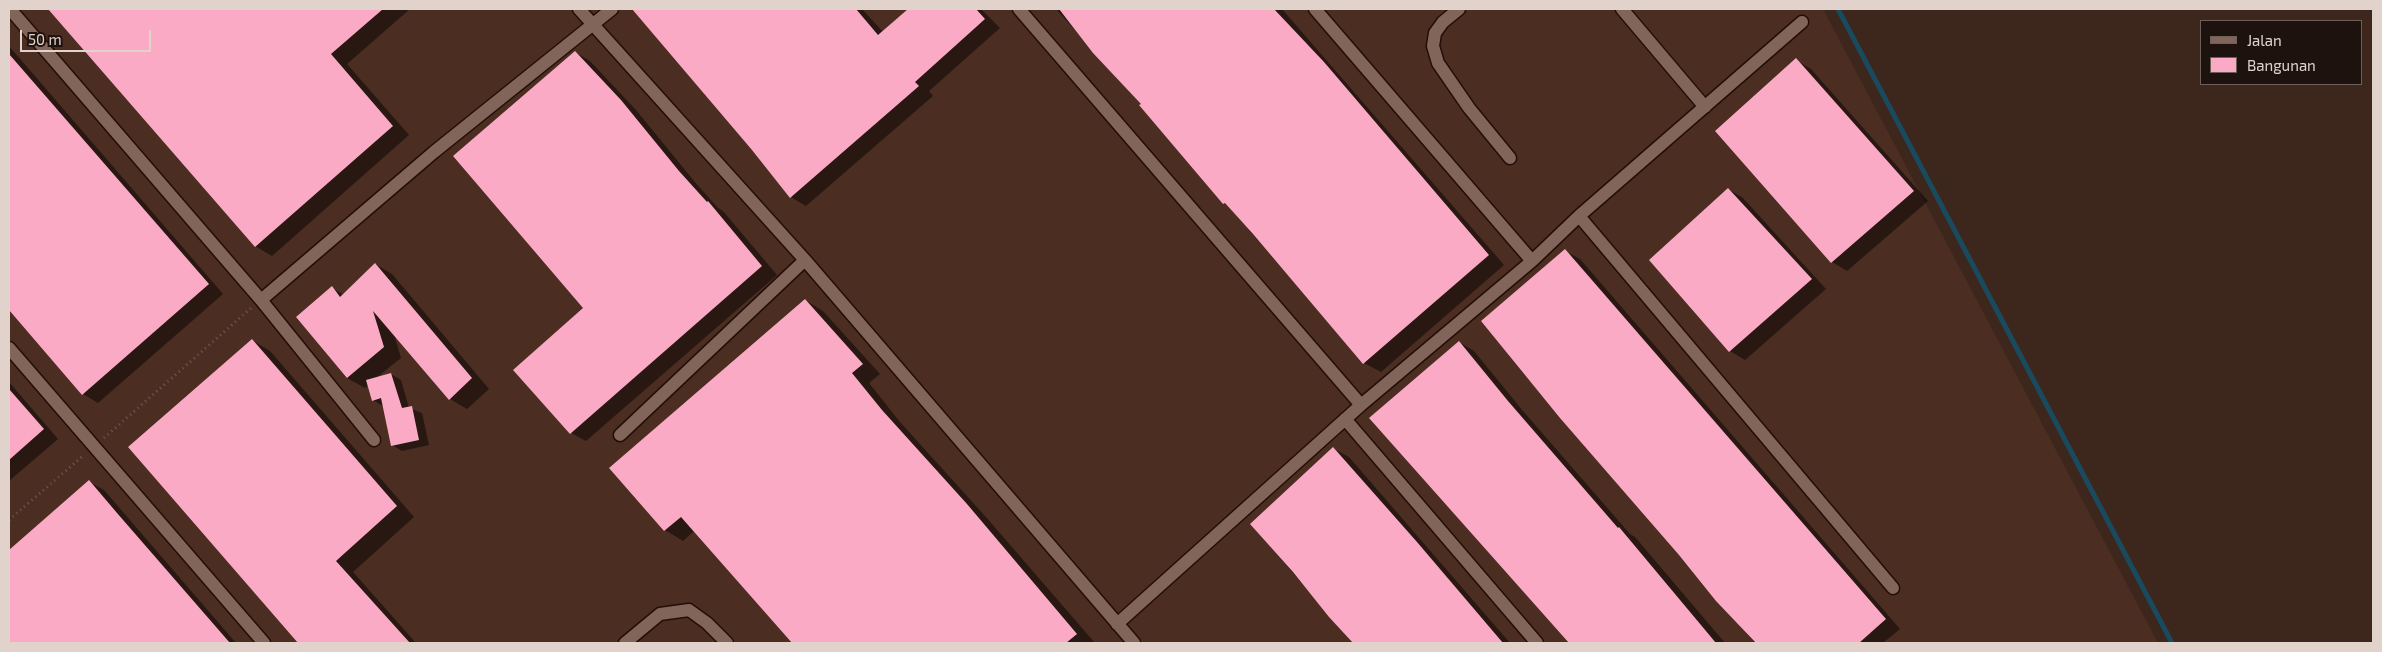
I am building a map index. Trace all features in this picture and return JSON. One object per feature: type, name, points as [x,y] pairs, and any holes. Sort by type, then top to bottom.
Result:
[{"type":"lane","points":[[10,9],[261,300],[374,440]]},
{"type":"lane","points":[[261,300],[434,152],[612,9]]},
{"type":"lane","points":[[1019,9],[1360,405]]},
{"type":"lane","points":[[1315,9],[1532,261]]},
{"type":"lane","points":[[1459,9],[1443,22],[1435,33],[1433,46],[1438,63],[1469,108],[1510,158]]},
{"type":"lane","points":[[1622,9],[1706,107]]},
{"type":"lane","points":[[581,11],[805,260],[1134,643]]},
{"type":"lane","points":[[1117,624],[1360,405],[1532,261],[1579,216],[1802,22]]},
{"type":"lane","points":[[1579,216],[1893,588]]},
{"type":"lane","points":[[620,435],[805,260]]},
{"type":"lane","points":[[9,348],[264,643]]},
{"type":"lane","points":[[1345,419],[1537,643]]},
{"type":"lane","points":[[625,643],[660,614],[689,610],[707,623],[727,643]]},
{"type":"path","points":[[9,520],[261,300]]},
{"type":"shaded area","points":[[9,9],[1823,9],[2158,643],[9,643]]},
{"type":"building","points":[[48,9],[383,9],[331,54],[393,126],[255,247]]},
{"type":"building","points":[[632,9],[856,9],[878,35],[908,9],[976,9],[985,19],[915,82],[919,86],[790,198],[752,150]]},
{"type":"building","points":[[1059,9],[1274,9],[1324,62],[1489,255],[1363,364],[1253,234],[1225,203],[1223,204],[1139,105],[1141,104],[1093,53]]},
{"type":"building","points":[[575,51],[621,100],[679,171],[708,201],[762,266],[570,434],[513,370],[583,308],[453,156]]},
{"type":"building","points":[[9,54],[209,284],[82,395],[9,310]]},
{"type":"building","points":[[1796,58],[1914,191],[1831,263],[1715,131]]},
{"type":"building","points":[[1728,188],[1812,279],[1729,352],[1649,260]]},
{"type":"building","points":[[1565,249],[1886,619],[1859,643],[1756,643],[1716,601],[1679,555],[1560,418],[1481,321]]},
{"type":"building","points":[[375,263],[472,378],[449,400],[373,311],[384,347],[347,378],[296,317],[332,286],[340,297]]},
{"type":"building","points":[[805,299],[863,364],[852,373],[882,410],[967,504],[1077,634],[1066,643],[792,643],[681,517],[664,531],[609,468]]},
{"type":"building","points":[[252,339],[397,506],[336,561],[410,643],[298,643],[128,447]]},
{"type":"building","points":[[1459,341],[1508,401],[1619,527],[1716,643],[1569,643],[1369,418]]},
{"type":"building","points":[[391,373],[402,408],[412,406],[419,440],[391,446],[381,398],[372,401],[366,380]]},
{"type":"building","points":[[9,389],[44,429],[9,460]]},
{"type":"building","points":[[1333,447],[1503,643],[1353,643],[1329,617],[1293,572],[1250,524]]},
{"type":"building","points":[[89,480],[230,643],[9,643],[9,550]]},
{"type":"waterway","points":[[1838,9],[2172,643]]}]
